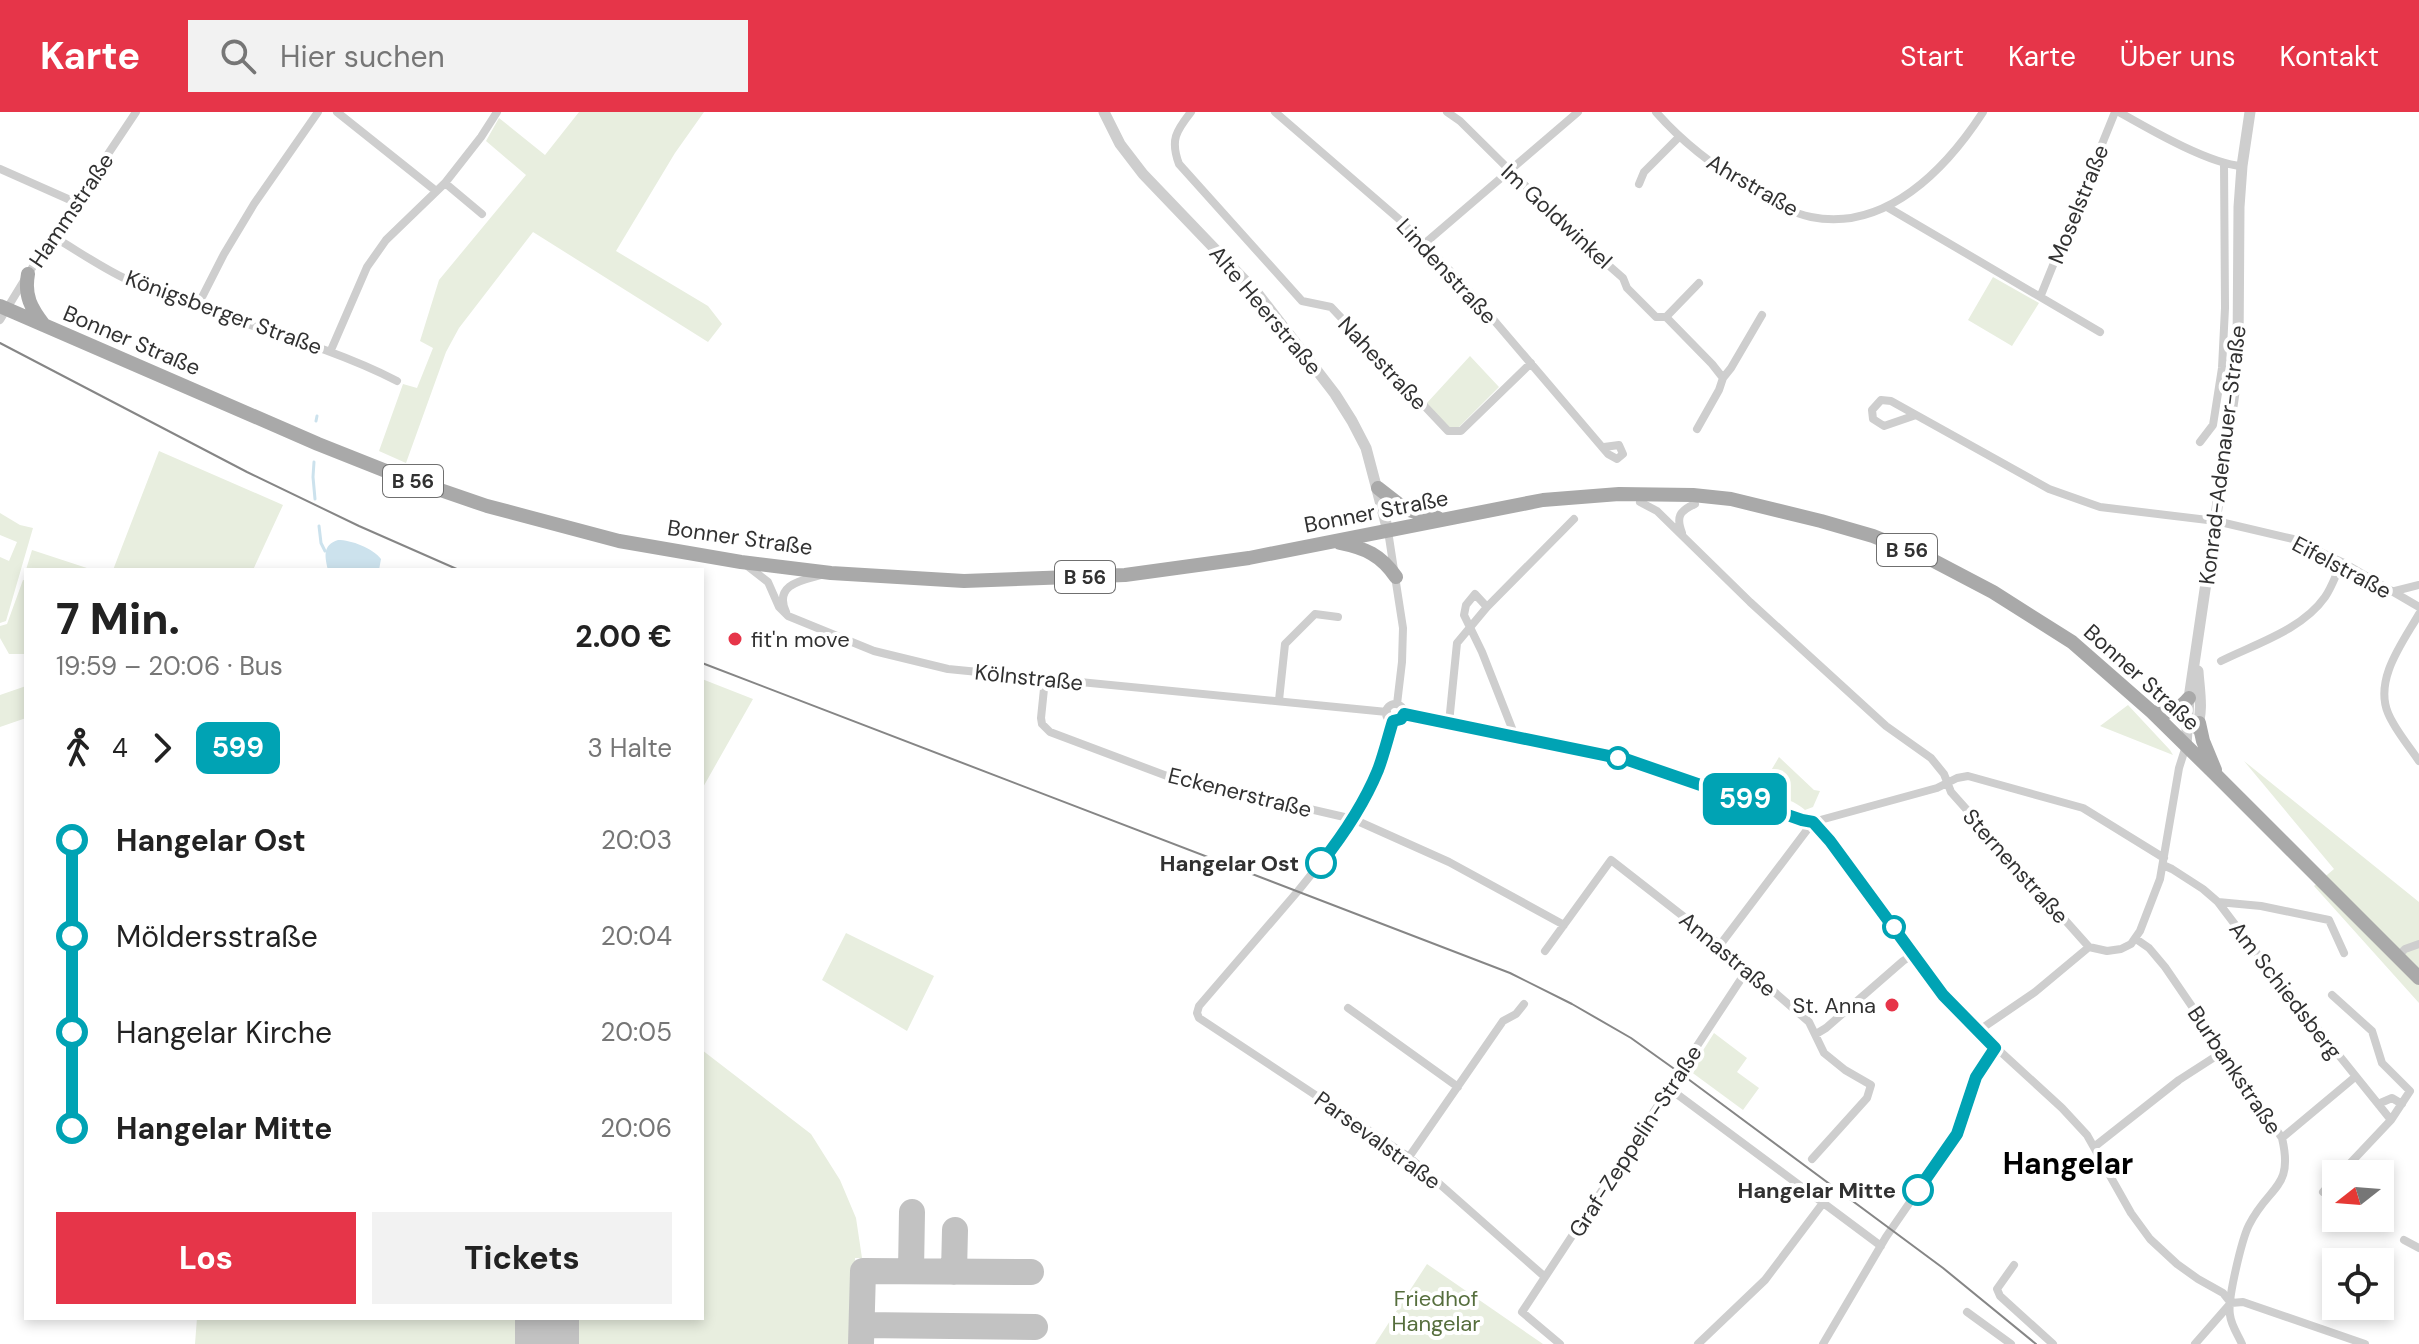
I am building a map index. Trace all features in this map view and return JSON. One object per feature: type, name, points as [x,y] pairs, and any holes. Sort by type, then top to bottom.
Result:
[{"type":"main road","points":[[28,274],[28,300],[45,326]]},
{"type":"main road","name":"Bonner Straße","points":[[2,311],[45,326],[318,444],[487,506],[619,541],[741,562],[831,573],[964,581],[1125,575],[1249,558],[1512,506],[1585,496],[1656,494],[1731,499],[1821,521],[1873,536],[1934,561],[1993,592],[2072,642],[2152,712],[2419,978]]},
{"type":"main road","points":[[1378,488],[1405,509],[1443,520]]},
{"type":"main road","name":"Bonner Straße","points":[[1512,506],[1640,502],[1769,509]]},
{"type":"main road","points":[[1335,542],[1372,552],[1396,577]]},
{"type":"main road","points":[[2152,712],[2164,714],[2175,711],[2189,698]]},
{"type":"main road","points":[[2199,723],[2216,775]]},
{"type":"street","name":"Hammstraße","points":[[2,311],[136,112]]},
{"type":"street","points":[[197,307],[254,204],[318,112]]},
{"type":"street","points":[[337,112],[436,191]]},
{"type":"street","points":[[331,350],[367,267],[386,240],[445,183],[497,112]]},
{"type":"street","name":"Alte Heerstraße","points":[[1104,112],[1120,144],[1143,174],[1258,294],[1310,358],[1366,448],[1388,531]]},
{"type":"street","name":"Nahestraße","points":[[1191,112],[1178,129],[1175,141],[1179,164],[1302,301],[1331,307],[1448,431],[1461,431],[1531,363]]},
{"type":"street","name":"Lindenstraße","points":[[1275,112],[1424,244],[1463,284],[1604,447]]},
{"type":"street","name":"Im Goldwinkel","points":[[1447,112],[1623,278],[1627,288],[1656,317],[1666,317],[1723,378]]},
{"type":"street","points":[[1424,244],[1578,112]]},
{"type":"street","name":"Ahrstraße","points":[[1656,112],[1678,138],[1743,184],[1793,211],[1828,219],[1852,217],[1887,207],[1913,191],[1941,167],[1983,112]]},
{"type":"street","points":[[2117,112],[2224,163],[2242,166]]},
{"type":"street","name":"Moselstraße","points":[[2041,295],[2117,112]]},
{"type":"street","name":"Konrad-Adenauer-Straße","points":[[2186,746],[2189,698],[2238,354],[2239,207],[2250,112]]},
{"type":"street","points":[[1639,184],[1644,172],[1678,138]]},
{"type":"street","name":"Konrad-Adenauer-Straße","points":[[2200,442],[2213,425],[2222,368],[2225,308],[2224,163]]},
{"type":"street","points":[[0,169],[77,203]]},
{"type":"street","points":[[445,183],[482,214]]},
{"type":"street","points":[[1887,207],[2100,332]]},
{"type":"street","name":"Königsberger Straße","points":[[54,237],[126,279],[197,307],[331,350],[397,381]]},
{"type":"street","points":[[1666,317],[1699,283]]},
{"type":"street","points":[[1697,429],[1723,378],[1762,315]]},
{"type":"street","name":"Eifelstraße","points":[[1916,415],[1884,426],[1873,419],[1872,410],[1881,400],[1891,401],[2049,489],[2100,507],[2216,521],[2293,539],[2342,562],[2419,607]]},
{"type":"street","points":[[1640,502],[1657,511],[1750,602],[1886,726],[1931,758],[1944,774],[1946,782]]},
{"type":"street","points":[[1684,538],[1678,523],[1679,515],[1695,504]]},
{"type":"street","points":[[1449,723],[1457,643],[1487,607],[1574,519]]},
{"type":"street","points":[[1388,531],[1403,628],[1397,704]]},
{"type":"street","points":[[741,562],[768,582],[779,607],[788,616]]},
{"type":"street","points":[[2221,661],[2296,625],[2310,614],[2324,598],[2342,562]]},
{"type":"street","points":[[788,616],[783,605],[786,590],[794,582],[831,573]]},
{"type":"street","points":[[2390,592],[2419,585]]},
{"type":"street","points":[[1487,607],[1475,594],[1466,605],[1464,615],[1515,736]]},
{"type":"street","points":[[1279,700],[1285,644],[1315,614],[1338,617]]},
{"type":"street","points":[[2419,614],[2388,669],[2385,692],[2389,716],[2419,761]]},
{"type":"street","name":"Kölnstraße","points":[[788,616],[874,651],[948,669],[1387,712]]},
{"type":"street","name":"Konrad-Adenauer-Straße","points":[[2186,746],[2199,723],[2196,655]]},
{"type":"street","name":"Eckenerstraße","points":[[1045,679],[1041,718],[1042,724],[1050,732],[1167,776],[1353,819],[1449,862],[1564,925]]},
{"type":"street","points":[[1393,721],[1387,712],[1389,706],[1397,704]]},
{"type":"street","points":[[1393,721],[1401,719],[1404,714],[1397,704]]},
{"type":"street","points":[[1404,714],[1628,760],[1813,822],[1937,788],[1968,776],[2083,808],[2218,902],[2261,906],[2329,920],[2344,953]]},
{"type":"street","points":[[1353,819],[1378,769],[1393,721]]},
{"type":"street","points":[[1978,1031],[2035,992],[2089,947],[2115,951],[2127,947],[2136,939],[2160,879],[2178,772],[2186,746]]},
{"type":"street","name":"Sternenstraße","points":[[1946,782],[1951,792],[2089,947]]},
{"type":"street","name":"Parsevalstraße","points":[[1353,819],[1321,864],[1199,1006],[1199,1018],[1409,1157],[1545,1277]]},
{"type":"street","points":[[1720,945],[1813,822]]},
{"type":"street","points":[[1813,822],[1943,995],[1995,1048],[2062,1108],[2094,1147],[2124,1203],[2150,1239],[2177,1264],[2223,1293],[2231,1303],[2230,1316],[2242,1344]]},
{"type":"street","name":"Annastraße","points":[[1564,925],[1611,860],[1720,945],[1809,1022],[1824,1053],[1845,1070],[1869,1082],[1871,1089],[1867,1098],[1812,1159]]},
{"type":"street","name":"Am Schiedsberg","points":[[2218,902],[2391,1120]]},
{"type":"street","points":[[1545,951],[1564,925]]},
{"type":"street","name":"Burbankstraße","points":[[2136,939],[2153,953],[2282,1138],[2286,1169],[2282,1180],[2248,1226],[2231,1303]]},
{"type":"street","points":[[2397,958],[2405,949],[2419,944]]},
{"type":"street","points":[[1816,1034],[1914,954]]},
{"type":"street","name":"Graf-Zeppelin-Straße","points":[[1560,1344],[1522,1312],[1747,970]]},
{"type":"street","name":"Am Schiedsberg","points":[[2332,995],[2372,1031],[2382,1063],[2410,1091],[2402,1104]]},
{"type":"street","points":[[1409,1157],[1503,1021],[1516,1014],[1524,1004]]},
{"type":"street","points":[[1348,1008],[1458,1087]]},
{"type":"street","points":[[1823,1344],[1881,1246],[1957,1134],[1976,1077],[1995,1048]]},
{"type":"street","points":[[2094,1147],[2179,1080],[2224,1051]]},
{"type":"street","name":"Am Schiedsberg","points":[[2282,1138],[2355,1077]]},
{"type":"street","points":[[1670,1089],[1881,1246]]},
{"type":"street","points":[[2353,1160],[2402,1104],[2392,1098],[2378,1104]]},
{"type":"street","points":[[1698,1344],[1765,1280],[1823,1203]]},
{"type":"street","points":[[2404,1240],[2419,1248]]},
{"type":"street","points":[[2014,1265],[1997,1289],[2000,1296],[2053,1344]]},
{"type":"street","points":[[2195,1344],[2231,1303],[2243,1302],[2365,1344]]},
{"type":"street","points":[[1967,1312],[2011,1344]]},
{"type":"green space","points":[[579,112],[704,112],[675,153],[616,251],[708,306],[722,324],[708,342],[533,232],[459,328],[446,352],[406,463],[379,451],[403,384],[417,388],[433,348],[420,341],[439,280],[526,175],[486,141],[499,118],[545,155]]},
{"type":"green space","points":[[1993,277],[2039,303],[2012,346],[1968,320]]},
{"type":"green space","points":[[1470,356],[1499,387],[1458,428],[1448,428],[1426,404]]},
{"type":"green space","points":[[159,451],[283,505],[254,568],[114,568]]},
{"type":"green space","points":[[0,513],[20,525],[33,528],[6,621],[0,623],[0,557],[9,561],[17,542],[0,535]]},
{"type":"green space","points":[[32,550],[87,568],[27,568]]},
{"type":"green space","points":[[24,580],[24,654],[9,654],[0,638],[0,626],[7,624]]},
{"type":"green space","points":[[704,680],[753,699],[704,785]]},
{"type":"green space","points":[[24,687],[24,719],[0,727],[0,695]]},
{"type":"green space","points":[[2128,705],[2170,750],[2173,755],[2100,726]]},
{"type":"green space","points":[[1779,757],[1814,790],[1820,791],[1813,807],[1805,810],[1782,798],[1771,796],[1766,801],[1756,796]]},
{"type":"green space","points":[[2244,761],[2419,902],[2419,1003],[2314,886],[2334,869]]},
{"type":"green space","points":[[846,933],[934,976],[907,1031],[822,980]]},
{"type":"green space","points":[[1714,1033],[1747,1058],[1737,1072],[1759,1088],[1743,1110],[1690,1071]]},
{"type":"green space","points":[[704,1052],[811,1134],[840,1180],[856,1218],[862,1258],[855,1258],[853,1344],[195,1344],[197,1320],[704,1320]]},
{"type":"green space","name":"Friedhof Hangelar","points":[[1427,1264],[1543,1344],[1375,1344]]},
{"type":"water","points":[[333,542],[355,543],[373,551],[381,559],[379,568],[328,568],[327,548]]},
{"type":"waterway","points":[[316,421],[317,416]]},
{"type":"waterway","points":[[314,462],[315,499]]},
{"type":"waterway","points":[[319,526],[325,551]]},
{"type":"taxiway","points":[[911,1271],[912,1212]]},
{"type":"taxiway","points":[[954,1272],[955,1230]]},
{"type":"taxiway","points":[[861,1344],[863,1271],[1031,1272]]},
{"type":"taxiway","points":[[862,1325],[1035,1327]]},
{"type":"runway","points":[[547,1320],[547,1344]]},
{"type":"tram line","points":[[0,343],[247,472],[454,568]]},
{"type":"tram line","points":[[704,664],[1510,973],[1572,1004],[1631,1038],[1680,1073],[1943,1268],[2036,1344]]},
{"type":"bus line","name":"599","points":[[1321,863],[1358,810],[1378,769],[1393,721],[1401,719],[1404,714],[1628,760],[1813,822],[1943,995],[1995,1048],[1976,1077],[1957,1134],[1918,1190]]},
{"type":"place","name":"fit'n move","points":[[735,639]]},
{"type":"place","name":"Hangelar Ost","points":[[1321,863]]},
{"type":"place","name":"St. Anna","points":[[1892,1005]]},
{"type":"place","name":"Hangelar Mitte","points":[[1918,1190]]},
{"type":"district","name":"Hangelar","points":[[2068,1164]]}]
